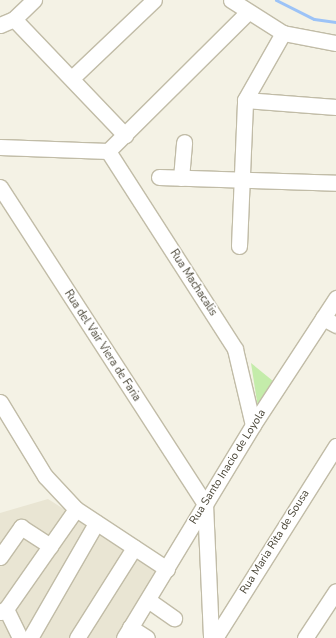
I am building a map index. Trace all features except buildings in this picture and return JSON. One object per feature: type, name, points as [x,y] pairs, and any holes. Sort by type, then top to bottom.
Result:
[{"type":"street","points":[[0,25],[14,19],[34,0]]},
{"type":"street","points":[[72,78],[154,0]]},
{"type":"street","points":[[231,0],[283,33],[336,43]]},
{"type":"street","points":[[0,146],[108,151],[248,12]]},
{"type":"street","points":[[14,19],[125,135]]},
{"type":"street","points":[[239,246],[245,100],[283,33]]},
{"type":"street","points":[[245,100],[336,107]]},
{"type":"street","points":[[181,178],[184,142]]},
{"type":"street","name":"Rua Machacalis","points":[[108,151],[235,349],[254,425]]},
{"type":"street","points":[[159,177],[241,178],[336,183]]},
{"type":"street","name":"Rua del Vair Viera de Faria","points":[[0,187],[205,504]]},
{"type":"street","name":"Rua Santo Inacio de Loyola","points":[[127,633],[168,569],[205,504],[254,425],[330,322],[336,298]]},
{"type":"street","points":[[0,402],[45,476],[76,508],[96,524],[168,569]]},
{"type":"street","name":"Rua Maria Rita de Sousa","points":[[215,638],[336,446]]},
{"type":"street","points":[[205,504],[211,638]]},
{"type":"street","points":[[20,638],[3,611],[76,508]]},
{"type":"street","points":[[30,638],[96,524]]},
{"type":"street","points":[[0,557],[21,527],[50,546]]},
{"type":"street","points":[[0,538],[16,534]]},
{"type":"street","points":[[77,638],[134,548]]},
{"type":"street","points":[[305,638],[336,591]]},
{"type":"street","points":[[148,600],[174,618]]},
{"type":"street","points":[[127,633],[147,638]]},
{"type":"shaded area","points":[[48,499],[160,570],[116,638],[0,638],[0,513]]},
{"type":"green space","points":[[251,363],[273,381],[258,408]]},
{"type":"waterway","points":[[276,0],[314,19],[336,22]]}]
